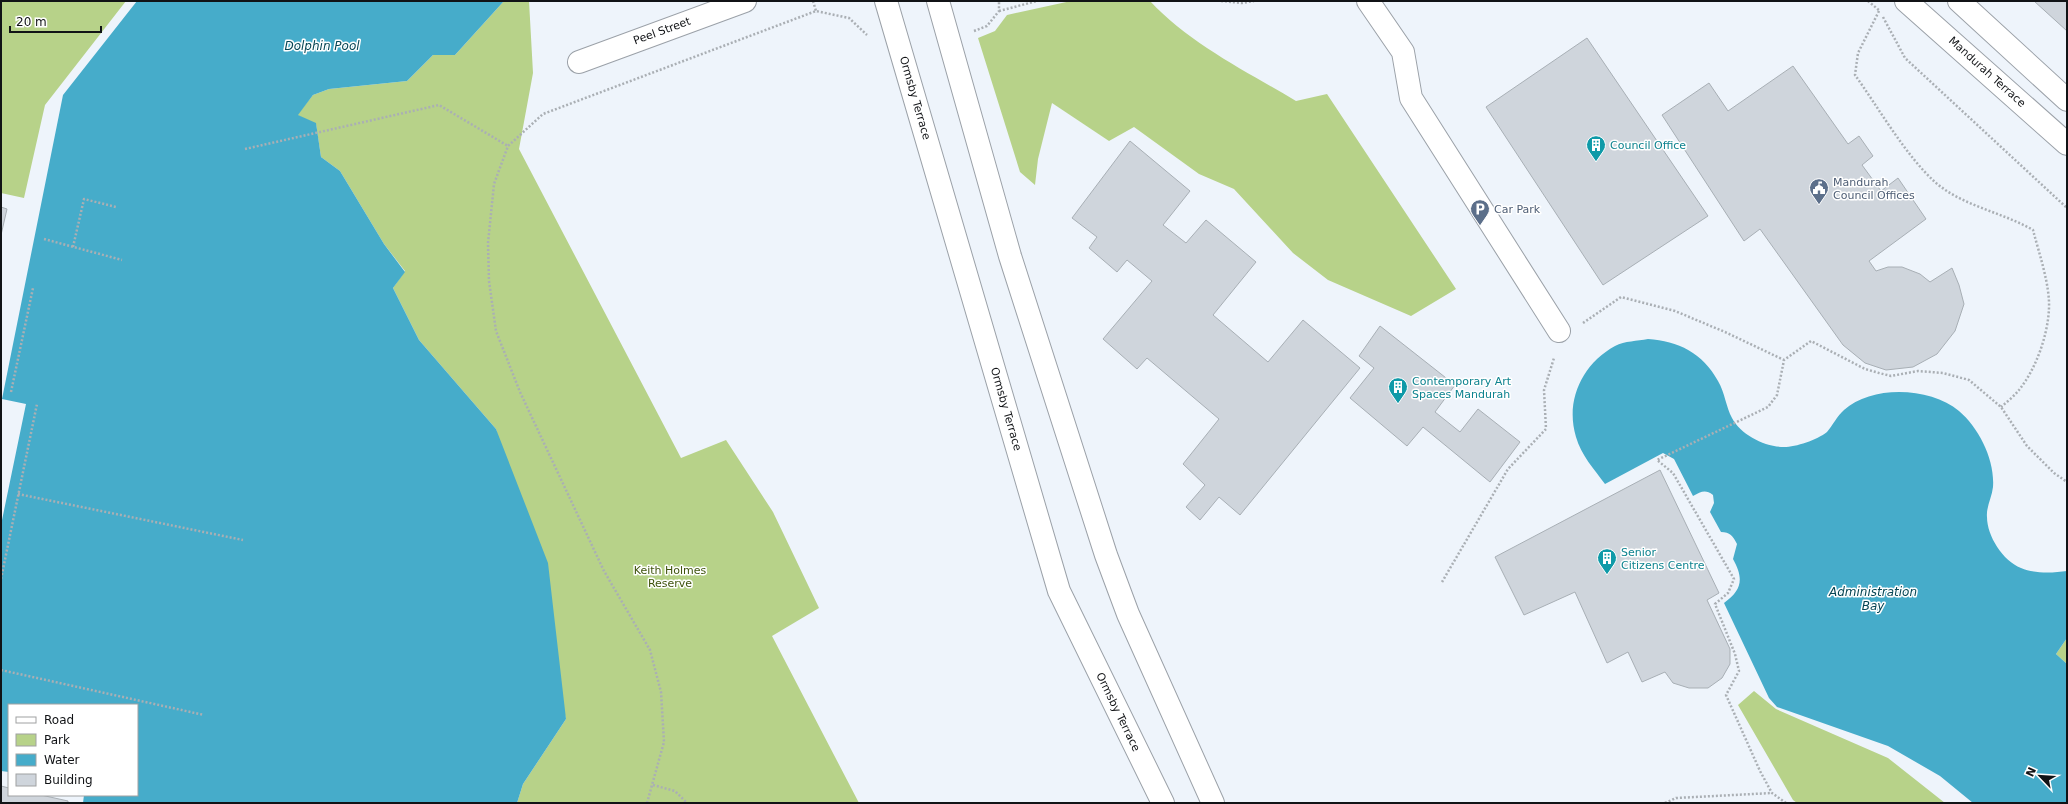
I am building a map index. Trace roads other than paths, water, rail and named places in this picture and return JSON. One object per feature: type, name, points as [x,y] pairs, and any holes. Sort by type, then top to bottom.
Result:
[{"type":"street","name":"Peel Street","points":[[579,62],[745,1]]},
{"type":"street","name":"Ormsby Terrace","points":[[886,1],[1059,591],[1163,803]]},
{"type":"street","points":[[938,1],[1010,256],[1106,555],[1128,614],[1213,803]]},
{"type":"street","points":[[1368,1],[1403,52],[1412,98],[1568,329]]},
{"type":"street","name":"Mandurah Terrace","points":[[1906,1],[2067,144]]},
{"type":"street","points":[[1959,1],[2067,100]]},
{"type":"water","name":"Dolphin Pool","points":[[137,1],[504,1],[455,55],[433,55],[407,81],[329,89],[313,95],[298,115],[316,123],[321,157],[340,171],[384,244],[405,272],[393,288],[419,340],[496,429],[548,563],[566,719],[523,784],[517,803],[83,803],[84,796],[138,796],[138,704],[8,704],[8,772],[1,771],[1,525],[26,404],[2,399],[63,95]]},
{"type":"water","name":"Administration Bay","points":[[1648,339],[1669,342],[1689,350],[1705,363],[1718,381],[1730,414],[1736,424],[1747,435],[1769,445],[1789,447],[1812,440],[1827,432],[1842,412],[1856,402],[1870,396],[1885,393],[1901,392],[1933,397],[1947,403],[1966,418],[1979,435],[1991,466],[1993,487],[1987,510],[1987,517],[1990,532],[1997,547],[2014,565],[2026,570],[2044,572],[2067,571],[2067,638],[2056,654],[2067,664],[2067,803],[1973,803],[1940,776],[1888,746],[1777,707],[1769,698],[1724,603],[1738,589],[1740,578],[1739,572],[1733,559],[1737,544],[1731,535],[1721,532],[1710,512],[1714,503],[1713,495],[1710,493],[1701,492],[1693,496],[1674,459],[1663,453],[1605,484],[1588,462],[1578,444],[1573,423],[1573,410],[1575,397],[1585,373],[1603,354],[1615,346],[1627,342]]},
{"type":"place","name":"Council Office","points":[[1596,162]]},
{"type":"place","name":"Mandurah Council Offices","points":[[1819,205]]},
{"type":"place","name":"Car Park","points":[[1480,226]]},
{"type":"place","name":"Contemporary Art Spaces Mandurah","points":[[1398,404]]},
{"type":"place","name":"Senior Citizens Centre","points":[[1607,575]]},
{"type":"park label","name":"Keith Holmes Reserve","points":[[670,576]]}]
